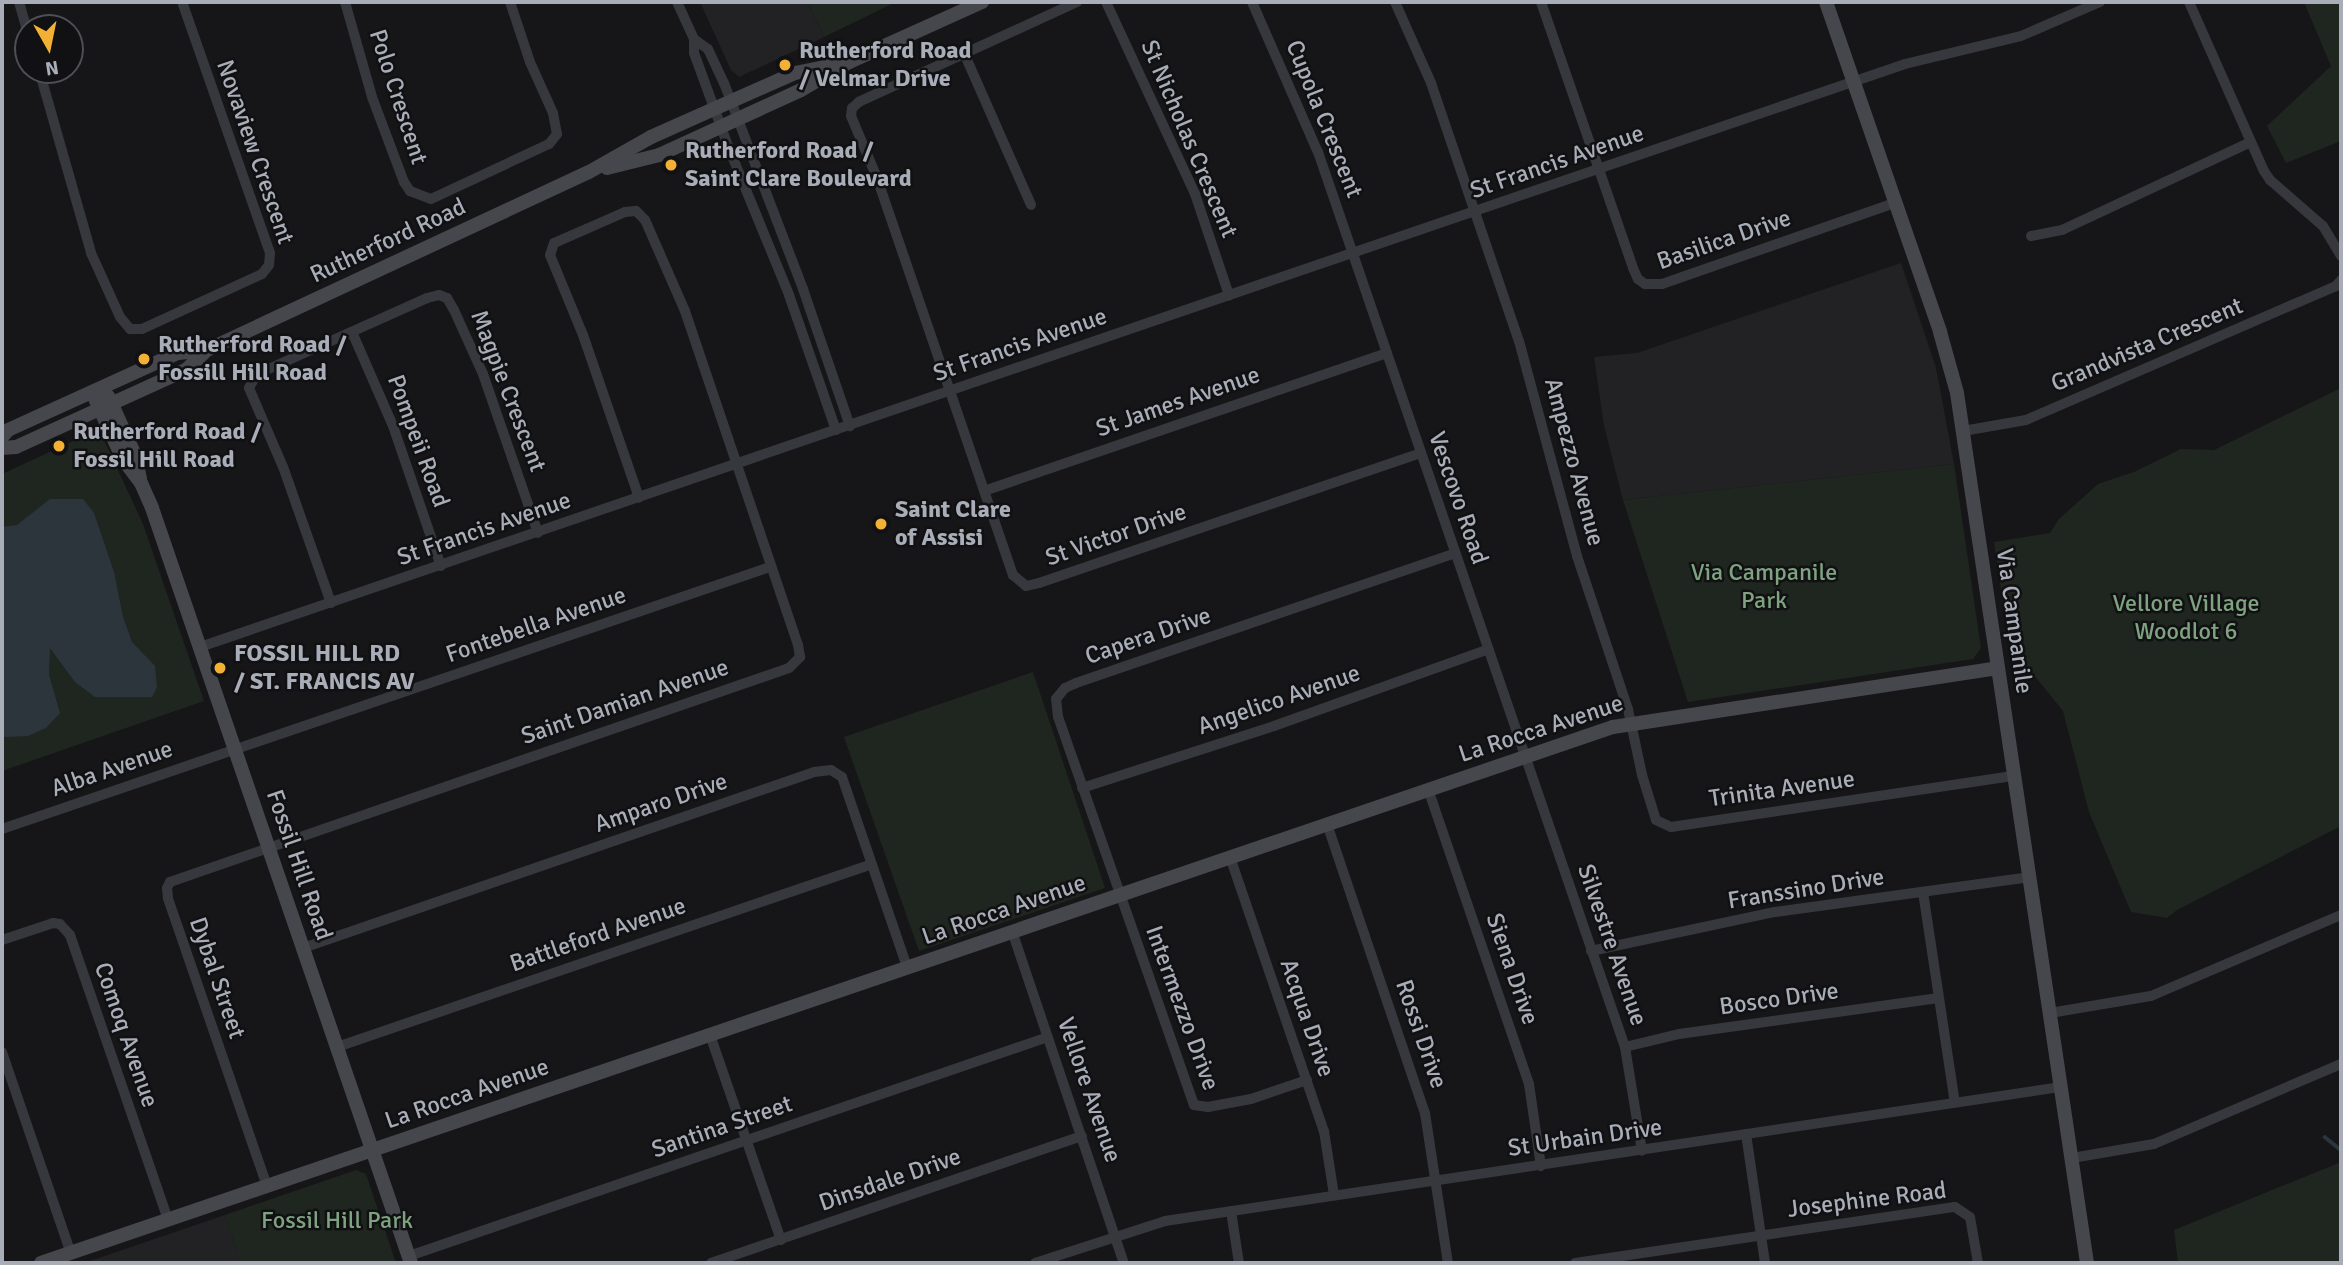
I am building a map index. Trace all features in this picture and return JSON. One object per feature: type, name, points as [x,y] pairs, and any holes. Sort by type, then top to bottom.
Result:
[{"type":"street","name":"Novaview Crescent","points":[[42,84],[91,253],[120,317],[130,329],[142,329],[262,274],[269,265],[270,253],[182,2]]},
{"type":"street","name":"Polo Crescent","points":[[345,2],[372,97],[400,172],[410,191],[431,199],[549,144],[557,134],[553,113],[530,62],[510,2]]},
{"type":"street","points":[[677,2],[694,39],[694,54],[789,295],[836,430]]},
{"type":"street","name":"Rutherford Road","points":[[589,172],[659,155],[801,90],[849,62],[982,2]]},
{"type":"street","points":[[950,392],[877,178],[851,116],[852,108],[859,102],[1077,2]]},
{"type":"street","name":"St Nicholas Crescent","points":[[1106,2],[1195,194],[1229,295]]},
{"type":"street","name":"Cupola Crescent","points":[[1252,2],[1308,126],[1353,254]]},
{"type":"street","points":[[1395,2],[1432,83],[1476,212]]},
{"type":"street","name":"Basilica Drive","points":[[1541,2],[1638,279],[1652,286],[1895,203]]},
{"type":"street","name":"Via Campanile","points":[[1826,2],[1950,362],[1963,431],[2087,1263]]},
{"type":"street","points":[[1854,82],[1920,59],[2021,36],[2101,2]]},
{"type":"street","points":[[2189,2],[2270,180],[2323,226],[2341,256]]},
{"type":"street","points":[[694,39],[708,49],[730,102],[787,246],[849,426]]},
{"type":"street","points":[[964,53],[1031,205]]},
{"type":"street","name":"Rutherford Road","points":[[2,448],[16,447],[186,370],[207,350],[589,172],[651,137],[794,72],[849,62]]},
{"type":"street","name":"St Francis Avenue","points":[[200,648],[1854,82]]},
{"type":"street","points":[[2031,236],[2062,230],[2251,142]]},
{"type":"street","name":"Saint Damian Avenue","points":[[268,846],[789,668],[800,657],[685,310],[645,219],[636,211],[625,212],[554,243],[550,255],[583,335],[639,498]]},
{"type":"street","name":"Ampezzo Avenue","points":[[1476,212],[1519,341],[1577,556],[1631,723]]},
{"type":"street","name":"Vescovo Road","points":[[1353,254],[1524,756]]},
{"type":"street","name":"Grandvista Crescent","points":[[1963,431],[2026,420],[2336,286],[2341,280]]},
{"type":"street","name":"Magpie Crescent","points":[[331,603],[283,467],[249,388],[254,379],[264,371],[427,298],[439,295],[447,298],[483,374],[538,533]]},
{"type":"street","name":"Pompeii Road","points":[[352,332],[393,426],[441,566]]},
{"type":"street","name":"Rutherford Road","points":[[2,437],[8,430],[178,353],[207,350]]},
{"type":"street","name":"St James Avenue","points":[[984,491],[1387,353]]},
{"type":"street","name":"Fossil Hill Road","points":[[98,390],[124,459],[141,482],[410,1260]]},
{"type":"street","name":"St Victor Drive","points":[[950,392],[1013,575],[1026,586],[1420,453]]},
{"type":"street","name":"Capera Drive","points":[[1119,895],[1055,706],[1059,693],[1065,688],[1455,553]]},
{"type":"street","name":"Fontebella Avenue","points":[[235,750],[770,567]]},
{"type":"street","name":"Angelico Avenue","points":[[1082,788],[1274,726],[1489,649]]},
{"type":"street","name":"La Rocca Avenue","points":[[41,1263],[1524,756],[1631,723],[1998,668]]},
{"type":"street","name":"Trinita Avenue","points":[[1631,723],[1642,775],[1656,820],[1671,827],[2014,776]]},
{"type":"street","name":"Alba Avenue","points":[[2,829],[235,750]]},
{"type":"street","name":"Silvestre Avenue","points":[[1524,756],[1625,1047],[1642,1151]]},
{"type":"street","name":"Amparo Drive","points":[[303,948],[814,772],[831,770],[842,777],[907,967]]},
{"type":"street","name":"Siena Drive","points":[[1428,789],[1529,1084],[1541,1166]]},
{"type":"street","name":"Rossi Drive","points":[[1327,824],[1422,1104],[1448,1263]]},
{"type":"street","name":"Dybal Street","points":[[267,1186],[167,888],[176,878],[268,846]]},
{"type":"street","name":"Acqua Drive","points":[[1230,857],[1324,1131],[1334,1195]]},
{"type":"street","name":"Battleford Avenue","points":[[337,1047],[872,864]]},
{"type":"street","name":"Franssino Drive","points":[[1591,951],[1775,912],[2029,877]]},
{"type":"street","points":[[1923,892],[1955,1103]]},
{"type":"street","name":"Intermezzo Drive","points":[[1119,895],[1194,1105],[1198,1108],[1251,1100],[1307,1080]]},
{"type":"street","points":[[2050,1013],[2151,996],[2341,915]]},
{"type":"street","name":"Comoq Avenue","points":[[2,940],[53,923],[60,924],[70,935],[168,1220]]},
{"type":"street","name":"Vellore Avenue","points":[[1012,932],[1124,1263]]},
{"type":"street","name":"Bosco Drive","points":[[1625,1047],[1679,1034],[1939,998]]},
{"type":"street","points":[[710,1035],[781,1240]]},
{"type":"street","name":"Santina Street","points":[[410,1260],[1048,1037]]},
{"type":"street","points":[[2,1052],[71,1253]]},
{"type":"street","points":[[2072,1158],[2154,1144],[2341,1064]]},
{"type":"street","name":"St Urbain Drive","points":[[1035,1263],[1165,1221],[2061,1087]]},
{"type":"street","points":[[1746,1134],[1765,1263]]},
{"type":"street","name":"Dinsdale Drive","points":[[711,1263],[1082,1136]]},
{"type":"street","name":"Josephine Road","points":[[1575,1263],[1955,1207],[1970,1217],[1978,1263]]},
{"type":"street","points":[[1231,1211],[1239,1263]]},
{"type":"shaded area","points":[[700,2],[808,2],[824,37],[739,77],[731,70]]},
{"type":"shaded area","points":[[1901,263],[1936,368],[1954,464],[1623,500],[1604,426],[1594,357],[1637,353]]},
{"type":"shaded area","points":[[50,499],[83,499],[94,513],[114,572],[123,617],[132,642],[155,666],[157,687],[152,697],[95,697],[75,682],[50,648],[49,675],[60,713],[46,728],[28,736],[5,737],[2,736],[2,527],[17,525]]},
{"type":"shaded area","points":[[225,1215],[241,1263],[84,1263]]},
{"type":"green space","points":[[808,2],[896,2],[824,37]]},
{"type":"green space","points":[[2304,2],[2341,2],[2341,141],[2286,163],[2267,126],[2331,66]]},
{"type":"green space","name":"Vellore Village Woodlot 6","points":[[2341,388],[2341,826],[2177,910],[2167,918],[2131,912],[2089,812],[2063,711],[2009,644],[1994,542],[2050,533],[2059,519],[2098,484],[2134,472],[2181,449],[2214,450]]},
{"type":"green space","points":[[93,432],[103,438],[143,524],[204,701],[2,771],[2,474]]},
{"type":"green space","name":"Via Campanile Park","points":[[1954,464],[1981,648],[1973,659],[1688,702],[1623,500]]},
{"type":"green space","points":[[1033,672],[1105,888],[919,951],[844,737]]},
{"type":"green space","points":[[2341,1162],[2341,1263],[2178,1263],[2174,1230]]},
{"type":"green space","name":"Fossil Hill Park","points":[[356,1170],[366,1174],[396,1263],[241,1263],[225,1215]]},
{"type":"waterway","points":[[2325,1137],[2341,1150]]},
{"type":"place","name":"Rutherford Road / Velmar Drive","points":[[785,65]]},
{"type":"place","name":"Rutherford Road / Saint Clare Boulevard","points":[[671,165]]},
{"type":"place","name":"Rutherford Road / Fossill Hill Road","points":[[144,359]]},
{"type":"place","name":"Rutherford Road / Fossil Hill Road","points":[[59,446]]},
{"type":"place","name":"Saint Clare of Assisi","points":[[881,524]]},
{"type":"place","name":"FOSSIL HILL RD / ST. FRANCIS AV","points":[[220,668]]}]
